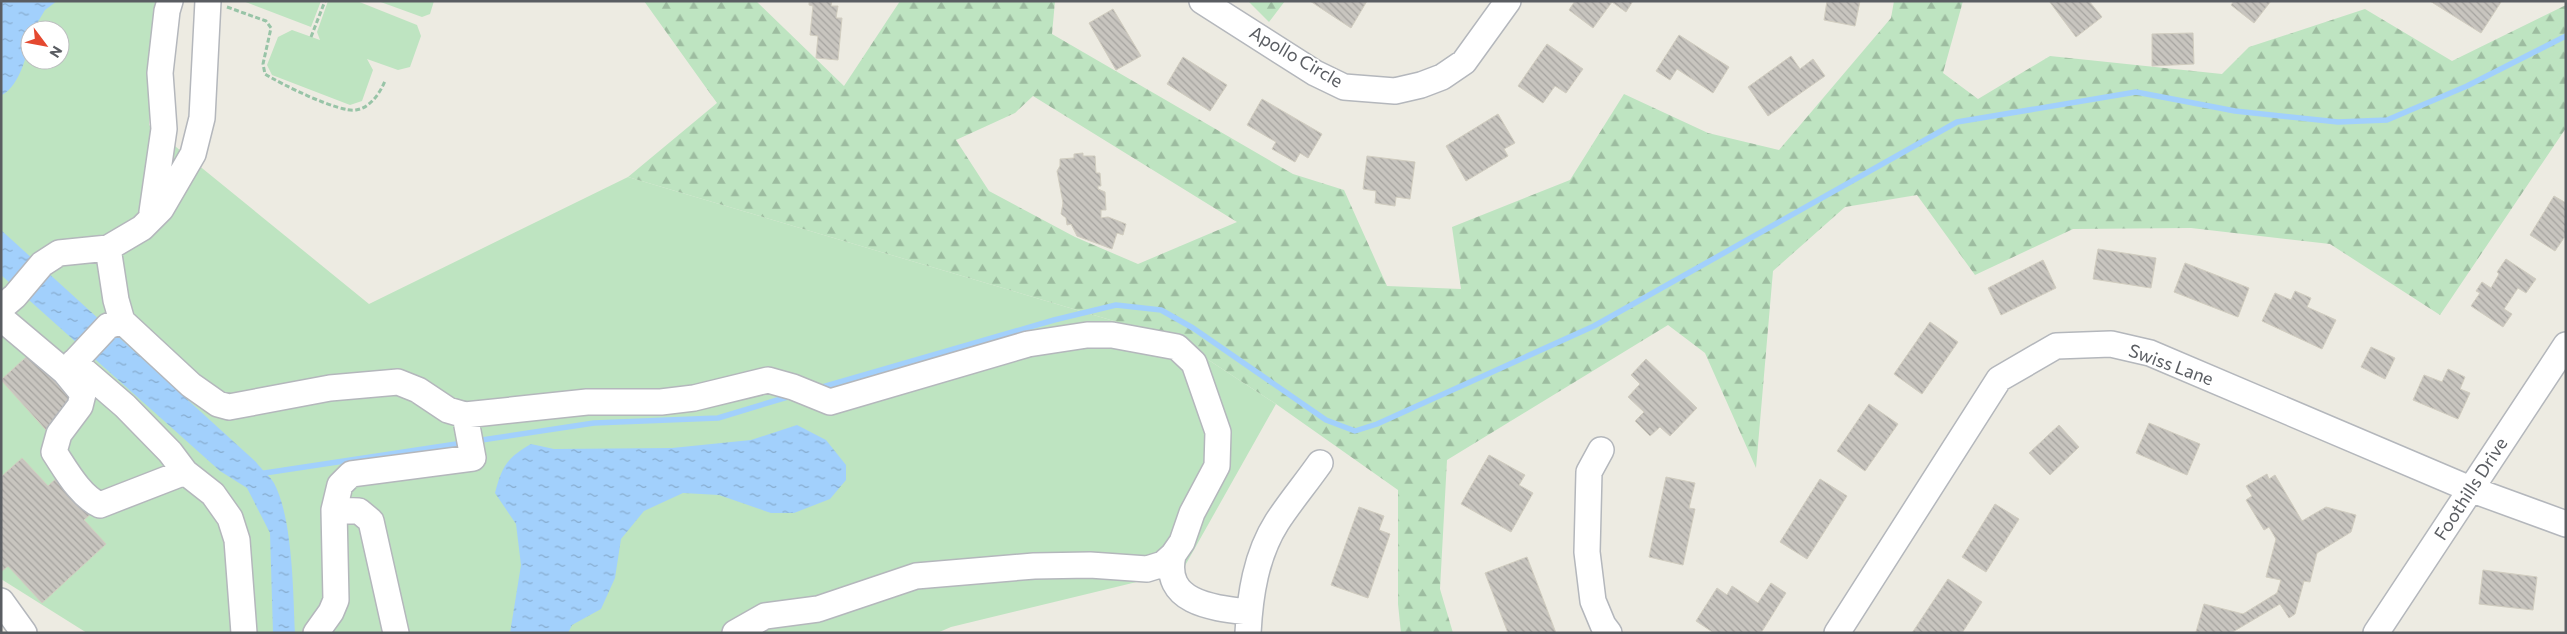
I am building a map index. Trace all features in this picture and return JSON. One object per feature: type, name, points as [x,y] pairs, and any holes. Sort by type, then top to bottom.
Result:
[{"type":"street","points":[[151,220],[157,190],[164,129],[160,73],[167,11],[170,1]]},
{"type":"street","name":"Apollo Circle","points":[[1202,1],[1315,73],[1344,87],[1395,91],[1422,86],[1442,77],[1464,62],[1508,1]]},
{"type":"street","points":[[8,302],[42,264],[59,252],[108,248],[125,240],[151,220],[161,209],[192,154],[200,127],[208,5]]},
{"type":"street","points":[[73,364],[115,324],[116,300],[108,248]]},
{"type":"street","points":[[1,318],[73,364],[125,406],[170,452],[186,472],[213,494],[230,518],[237,540],[244,633]]},
{"type":"street","points":[[115,324],[191,385],[218,404],[229,407],[330,388],[398,382],[418,390],[448,410],[468,431],[472,458],[351,474],[340,485],[336,494],[334,510],[336,600],[331,612],[316,633]]},
{"type":"street","points":[[468,431],[587,402],[669,401],[694,398],[768,380],[794,387],[830,402],[1028,344],[1087,335],[1112,335],[1177,347],[1194,363],[1218,432],[1217,466],[1192,513],[1182,542],[1173,555],[1163,564],[1147,568],[1090,565],[1034,566],[916,576],[818,609],[765,616],[736,633]]},
{"type":"street","name":"Swiss Lane","points":[[1836,633],[2000,378],[2056,346],[2111,344],[2150,353],[2470,489],[2566,524]]},
{"type":"street","name":"Foothills Drive","points":[[2376,633],[2566,345]]},
{"type":"street","points":[[73,364],[83,394],[80,406],[59,434],[54,452],[69,475],[93,502],[100,505],[186,472]]},
{"type":"street","points":[[1601,450],[1589,472],[1587,552],[1593,601],[1603,625],[1609,633]]},
{"type":"street","points":[[1173,555],[1170,565],[1173,582],[1193,601],[1217,608],[1249,622],[1257,567],[1276,524],[1320,463]]},
{"type":"street","points":[[334,510],[359,511],[371,522],[396,633]]},
{"type":"street","points":[[1,600],[24,633]]},
{"type":"path","points":[[311,37],[325,1]]},
{"type":"path","points":[[208,5],[266,21],[271,28],[262,64],[265,74],[277,82],[344,110],[356,110],[367,106],[381,91],[385,81]]},
{"type":"green space","points":[[1,1],[158,1],[149,125],[369,304],[628,177],[1178,340],[1276,404],[1182,571],[951,627],[937,633],[87,633],[1,579]]},
{"type":"green space","points":[[243,1],[321,1],[311,27]]},
{"type":"green space","points":[[328,1],[357,1],[417,25],[421,36],[410,67],[398,70],[367,59],[373,70],[362,101],[350,105],[272,75],[267,65],[278,37],[292,30],[320,40],[317,32]]},
{"type":"green space","points":[[378,1],[434,1],[430,14],[422,17]]},
{"type":"green space","points":[[644,1],[756,1],[844,86],[900,1],[1055,1],[1052,34],[1293,174],[1344,190],[1387,286],[1461,289],[1452,227],[1570,180],[1624,94],[1708,133],[1779,150],[1891,18],[1894,1],[1963,1],[1943,73],[1978,99],[2050,56],[2222,74],[2249,47],[2365,9],[2452,61],[2566,5],[2566,128],[2440,315],[2330,244],[2191,228],[2073,229],[1975,275],[1917,195],[1845,207],[1773,271],[1756,468],[1705,353],[1668,325],[1447,460],[1440,589],[1453,633],[1401,633],[1398,604],[1398,490],[1276,404],[1178,340],[628,177],[717,103]],"holes":[[[1033,96],[1237,222],[1138,264],[1075,237],[989,191],[956,140],[1015,113]]]},
{"type":"green space","points":[[1248,1],[1285,1],[1269,22]]},
{"type":"water","points":[[1,1],[57,1],[45,10],[39,20],[20,20],[21,70],[14,84],[2,95]]},
{"type":"water","points":[[1,230],[256,462],[272,480],[280,498],[288,535],[295,633],[273,633],[270,533],[247,488],[220,471],[1,275]]},
{"type":"water","points":[[797,425],[826,440],[846,465],[846,480],[830,499],[794,513],[771,513],[719,495],[683,493],[644,511],[621,539],[615,578],[601,609],[572,625],[568,633],[510,633],[521,565],[516,524],[495,493],[503,469],[516,454],[531,444],[554,449],[672,448],[751,440]]},
{"type":"building","points":[[809,1],[832,1],[831,6],[838,6],[836,18],[842,18],[838,60],[816,58],[818,36],[810,35],[813,6],[809,5]]},
{"type":"building","points":[[1310,1],[1367,1],[1351,28]]},
{"type":"building","points":[[1575,1],[1633,1],[1626,12],[1612,2],[1593,28],[1569,10]]},
{"type":"building","points":[[1827,1],[1860,1],[1855,26],[1824,20]]},
{"type":"building","points":[[2049,1],[2089,1],[2102,17],[2076,37]]},
{"type":"building","points":[[2234,1],[2271,1],[2254,23],[2231,5]]},
{"type":"building","points":[[2430,1],[2499,1],[2501,2],[2481,33]]},
{"type":"building","points":[[1113,9],[1141,56],[1116,70],[1089,23]]},
{"type":"building","points":[[2193,33],[2194,64],[2152,66],[2152,34]]},
{"type":"building","points":[[1679,35],[1729,67],[1713,93],[1677,69],[1670,80],[1656,71]]},
{"type":"building","points":[[1547,44],[1583,69],[1566,93],[1555,86],[1543,103],[1518,86]]},
{"type":"building","points":[[1791,56],[1800,69],[1813,59],[1825,76],[1768,116],[1748,87]]},
{"type":"building","points":[[1183,57],[1227,85],[1210,111],[1167,84]]},
{"type":"building","points":[[1262,99],[1322,134],[1308,158],[1300,153],[1295,162],[1272,149],[1276,142],[1247,125]]},
{"type":"building","points":[[1498,114],[1515,143],[1504,149],[1508,156],[1466,181],[1446,146]]},
{"type":"building","points":[[1083,153],[1083,156],[1095,156],[1096,173],[1100,173],[1101,186],[1098,186],[1098,189],[1105,192],[1106,210],[1101,210],[1101,218],[1108,217],[1126,224],[1123,235],[1117,233],[1112,249],[1077,236],[1071,224],[1067,225],[1066,218],[1061,214],[1063,203],[1057,171],[1060,166],[1060,159],[1074,158],[1074,154]]},
{"type":"building","points":[[1367,156],[1415,162],[1410,199],[1396,197],[1395,206],[1375,203],[1376,191],[1363,189]]},
{"type":"building","points":[[2554,196],[2566,203],[2566,235],[2555,251],[2530,235]]},
{"type":"building","points":[[2098,249],[2156,258],[2151,288],[2093,279]]},
{"type":"building","points":[[2506,259],[2536,279],[2526,293],[2518,288],[2504,309],[2512,314],[2503,327],[2471,306],[2480,293],[2476,291],[2482,282],[2491,288],[2499,274],[2497,272]]},
{"type":"building","points":[[2043,260],[2056,288],[2001,315],[1988,288]]},
{"type":"building","points":[[2185,263],[2249,288],[2238,317],[2174,292]]},
{"type":"building","points":[[2295,291],[2311,298],[2307,307],[2336,320],[2322,349],[2262,321],[2275,293],[2291,300]]},
{"type":"building","points":[[1930,322],[1958,342],[1922,394],[1894,374]]},
{"type":"building","points":[[2371,347],[2395,358],[2385,379],[2361,367]]},
{"type":"building","points":[[35,349],[80,399],[46,430],[1,380]]},
{"type":"building","points":[[1646,359],[1697,408],[1670,436],[1660,427],[1650,436],[1635,421],[1644,412],[1628,397],[1640,384],[1631,375]]},
{"type":"building","points":[[2448,369],[2465,377],[2460,389],[2470,393],[2458,419],[2413,400],[2424,375],[2442,382]]},
{"type":"building","points":[[1869,404],[1898,424],[1865,471],[1837,451]]},
{"type":"building","points":[[2149,423],[2200,444],[2187,475],[2136,453]]},
{"type":"building","points":[[2059,425],[2079,447],[2050,475],[2029,453]]},
{"type":"building","points":[[1489,455],[1525,475],[1519,485],[1533,493],[1511,532],[1461,504]]},
{"type":"building","points":[[22,458],[48,486],[60,475],[94,511],[84,520],[106,544],[42,603],[8,566],[1,572],[1,477]]},
{"type":"building","points":[[2267,474],[2269,479],[2275,475],[2302,521],[2326,507],[2356,515],[2351,532],[2317,553],[2310,582],[2304,581],[2295,614],[2289,618],[2280,604],[2231,633],[2196,632],[2204,604],[2243,614],[2277,593],[2281,580],[2266,577],[2276,539],[2269,527],[2264,530],[2246,500],[2252,496],[2246,486]]},
{"type":"building","points":[[1666,477],[1695,483],[1689,508],[1695,509],[1683,565],[1649,557]]},
{"type":"building","points":[[1820,479],[1847,496],[1807,559],[1780,542]]},
{"type":"building","points":[[1995,504],[2019,519],[1986,572],[1962,557]]},
{"type":"building","points":[[1359,507],[1384,516],[1379,530],[1390,534],[1368,598],[1331,585]]},
{"type":"building","points":[[1527,557],[1556,633],[1508,633],[1485,573]]},
{"type":"building","points":[[2483,570],[2537,577],[2533,610],[2479,604]]},
{"type":"building","points":[[1948,579],[1982,602],[1962,633],[1912,633]]},
{"type":"building","points":[[1771,583],[1786,593],[1761,633],[1714,633],[1696,621],[1717,588],[1727,595],[1732,586],[1758,603]]},
{"type":"waterway","points":[[819,388],[1054,320],[1116,305],[1161,310],[1193,328],[1326,420],[1355,431],[1377,424],[1594,326],[1957,122],[2136,92],[2235,111],[2338,122],[2387,120],[2467,86],[2566,36]]},
{"type":"waterway","points":[[475,441],[594,423],[718,418],[791,396]]},
{"type":"waterway","points":[[258,474],[463,443]]}]
